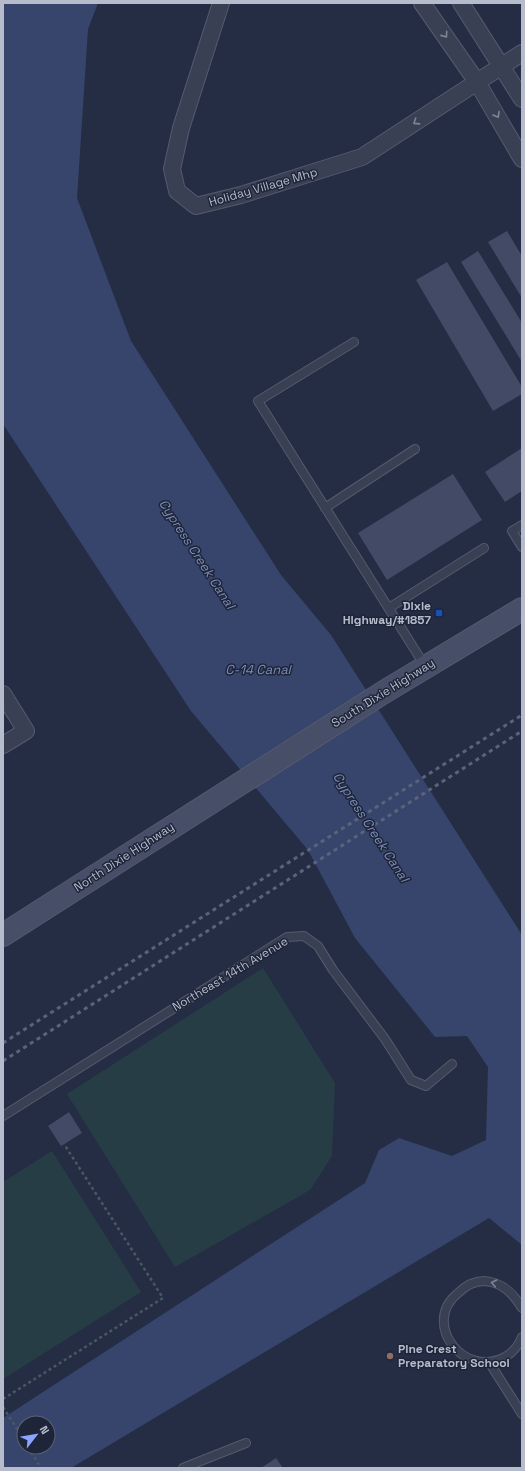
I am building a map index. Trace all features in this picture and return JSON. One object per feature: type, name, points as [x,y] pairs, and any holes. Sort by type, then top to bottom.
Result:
[{"type":"main road","name":"South Dixie Highway","points":[[246,780],[384,692],[522,609]]},
{"type":"main road","name":"North Dixie Highway","points":[[3,935],[246,780]]},
{"type":"street","name":"Holiday Village Mhp","points":[[221,3],[181,128],[172,169],[178,191],[196,206],[241,195],[362,157],[522,53]]},
{"type":"street","points":[[422,3],[477,82],[522,159]]},
{"type":"street","points":[[461,3],[522,99]]},
{"type":"street","points":[[3,694],[26,731],[3,745]]},
{"type":"lane","points":[[354,342],[258,401],[426,667]]},
{"type":"lane","points":[[326,508],[415,449]]},
{"type":"lane","points":[[522,525],[512,531],[522,547]]},
{"type":"lane","points":[[389,608],[484,548]]},
{"type":"lane","name":"Northeast 14th Avenue","points":[[3,1116],[287,937],[304,936],[318,946],[333,970],[385,1039],[411,1080],[426,1086],[452,1064]]},
{"type":"lane","points":[[522,1308],[514,1294],[500,1284],[483,1281],[466,1286],[453,1297],[445,1313],[444,1326],[448,1339],[455,1350],[466,1358],[480,1363],[496,1361],[510,1354],[520,1342],[522,1337]]},
{"type":"lane","points":[[489,1362],[522,1414]]},
{"type":"lane","points":[[183,1468],[246,1444]]},
{"type":"path","points":[[3,1399],[163,1298],[64,1144]]},
{"type":"path","points":[[4,1408],[16,1427]]},
{"type":"path","points":[[33,1455],[41,1468]]},
{"type":"shaded area","points":[[263,968],[335,1083],[332,1156],[310,1190],[175,1267],[67,1094]]},
{"type":"shaded area","points":[[52,1151],[141,1292],[3,1379],[3,1182]]},
{"type":"water","name":"C-14 Canal","points":[[3,3],[98,3],[88,29],[77,198],[131,341],[281,575],[331,635],[522,935],[522,1245],[489,1218],[71,1468],[3,1468],[3,1418],[365,1183],[379,1150],[399,1138],[452,1156],[486,1140],[488,1067],[467,1036],[435,1037],[355,938],[308,850],[191,711],[3,424]]},
{"type":"building","points":[[507,231],[522,256],[522,298],[488,242]]},
{"type":"building","points":[[478,251],[522,323],[522,362],[461,262]]},
{"type":"building","points":[[447,262],[522,387],[522,394],[493,411],[416,280]]},
{"type":"building","points":[[522,448],[522,491],[505,502],[485,472]]},
{"type":"building","points":[[453,474],[482,520],[387,580],[358,533]]},
{"type":"building","points":[[69,1112],[82,1133],[61,1146],[48,1126]]},
{"type":"building","points":[[276,1458],[283,1468],[261,1468]]},
{"type":"railway","points":[[3,1043],[522,715]]},
{"type":"railway","points":[[3,1061],[522,731]]},
{"type":"place","name":"Dixie Highway/#1857","points":[[439,613]]},
{"type":"place","name":"Pine Crest Preparatory School","points":[[390,1356]]},
{"type":"water label","name":"Cypress Creek Canal","points":[[197,554]]},
{"type":"water label","name":"Cypress Creek Canal","points":[[371,827]]}]
